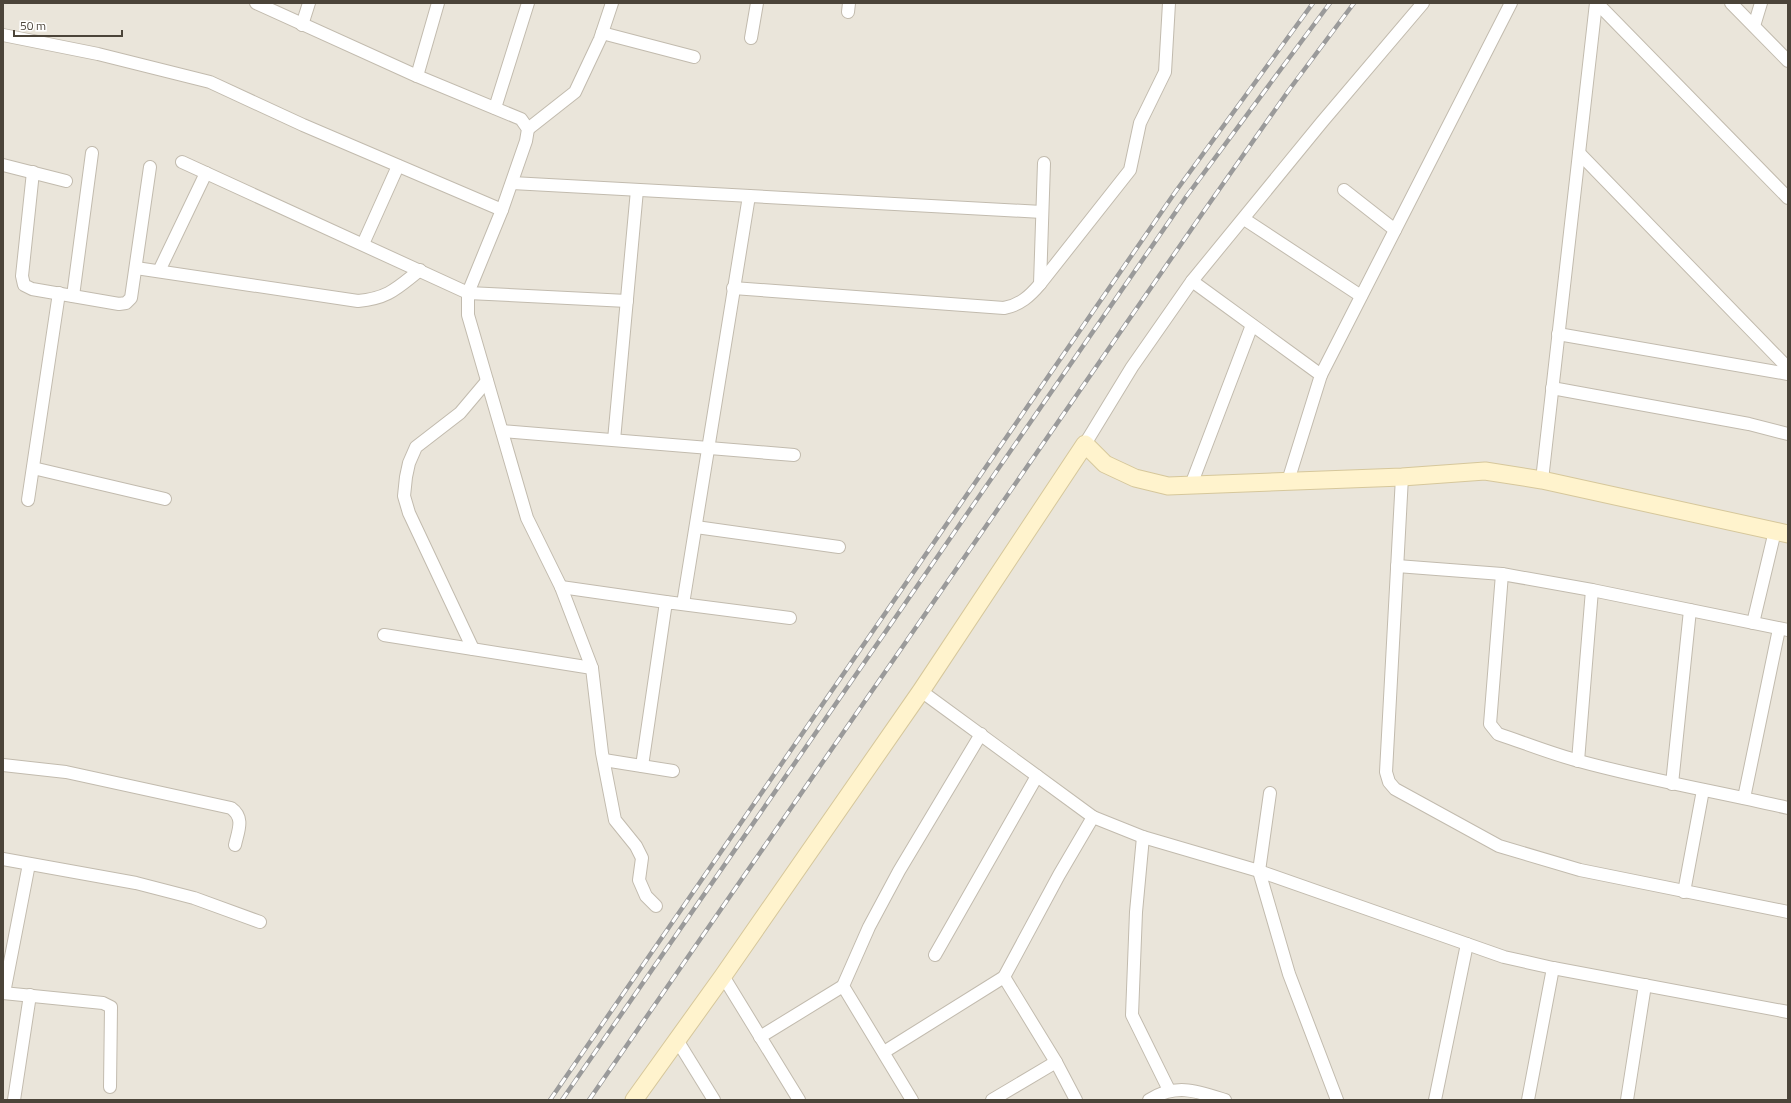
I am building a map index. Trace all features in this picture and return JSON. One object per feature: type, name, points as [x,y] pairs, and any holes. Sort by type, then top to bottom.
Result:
[{"type":"street","points":[[256,3],[417,76],[521,118],[528,129],[526,141],[512,183],[468,293],[468,315],[527,518],[561,587],[592,668],[604,760],[615,820],[636,846],[642,858],[639,880],[646,896],[656,906]]},
{"type":"street","points":[[302,25],[309,3]]},
{"type":"street","points":[[417,76],[438,3]]},
{"type":"street","points":[[495,108],[528,3]]},
{"type":"street","points":[[528,129],[575,92],[602,33],[612,3]]},
{"type":"street","points":[[751,38],[757,3]]},
{"type":"street","points":[[733,288],[1004,308],[1014,306],[1022,302],[1040,284],[1130,170],[1140,123],[1165,72],[1169,3]]},
{"type":"street","points":[[634,1100],[723,976],[921,691],[1085,444],[1132,367],[1192,281],[1322,122],[1423,3]]},
{"type":"street","points":[[1288,482],[1321,375],[1512,3]]},
{"type":"street","points":[[1542,480],[1597,3]]},
{"type":"street","points":[[1597,3],[1788,198]]},
{"type":"street","points":[[1731,3],[1788,61]]},
{"type":"street","points":[[1754,26],[1761,3]]},
{"type":"street","points":[[602,33],[694,57]]},
{"type":"street","points":[[3,35],[98,54],[210,82],[303,125],[502,210]]},
{"type":"street","points":[[73,296],[92,153]]},
{"type":"street","points":[[1579,153],[1788,368]]},
{"type":"street","points":[[182,162],[468,293],[627,301]]},
{"type":"street","points":[[1040,284],[1044,163]]},
{"type":"street","points":[[3,165],[66,181]]},
{"type":"street","points":[[363,244],[398,166]]},
{"type":"street","points":[[33,172],[22,276],[24,285],[32,289],[119,304],[126,303],[131,298],[150,167]]},
{"type":"street","points":[[159,271],[206,173]]},
{"type":"street","points":[[512,183],[1042,212]]},
{"type":"street","points":[[614,440],[637,190]]},
{"type":"street","points":[[1344,190],[1395,230]]},
{"type":"street","points":[[683,604],[748,196]]},
{"type":"street","points":[[1244,219],[1362,296]]},
{"type":"street","points":[[136,268],[358,301],[373,299],[389,294],[420,270]]},
{"type":"street","points":[[1192,281],[1321,375]]},
{"type":"street","points":[[28,500],[59,293]]},
{"type":"street","points":[[1190,485],[1252,325]]},
{"type":"street","points":[[1558,334],[1788,374]]},
{"type":"street","points":[[473,649],[409,514],[404,496],[409,463],[416,447],[460,413],[487,381]]},
{"type":"street","points":[[1552,388],[1749,424],[1788,434]]},
{"type":"street","points":[[502,431],[794,455]]},
{"type":"street","points":[[1085,444],[1106,464],[1135,478],[1168,486],[1402,477],[1485,471],[1542,480],[1782,533],[1753,623]]},
{"type":"street","points":[[33,468],[165,499]]},
{"type":"street","points":[[1402,477],[1386,772],[1389,782],[1395,789],[1499,846],[1580,870],[1788,912]]},
{"type":"street","points":[[696,527],[839,547]]},
{"type":"street","points":[[1397,566],[1502,574],[1592,590],[1784,630],[1744,798]]},
{"type":"street","points":[[1502,574],[1490,724],[1498,734],[1578,761],[1672,784],[1788,808]]},
{"type":"street","points":[[561,587],[790,618]]},
{"type":"street","points":[[1578,761],[1592,590]]},
{"type":"street","points":[[642,766],[666,602]]},
{"type":"street","points":[[1672,784],[1690,610]]},
{"type":"street","points":[[384,635],[592,668]]},
{"type":"street","points":[[921,691],[1093,817],[1143,837],[1259,871],[1504,957],[1553,968],[1788,1012]]},
{"type":"street","points":[[760,1037],[843,986],[870,927],[899,871],[980,734]]},
{"type":"street","points":[[604,760],[673,771]]},
{"type":"street","points":[[3,765],[66,772],[231,808],[237,812],[240,822],[235,845]]},
{"type":"street","points":[[935,956],[1037,776]]},
{"type":"street","points":[[1684,892],[1703,790]]},
{"type":"street","points":[[1270,793],[1259,871],[1289,974],[1337,1100]]},
{"type":"street","points":[[884,1052],[1004,977],[1055,882],[1093,817]]},
{"type":"street","points":[[1143,837],[1136,912],[1132,1016],[1168,1090]]},
{"type":"street","points":[[3,859],[136,883],[194,898],[260,922]]},
{"type":"street","points":[[29,864],[4,993],[103,1003],[111,1007],[110,1087]]},
{"type":"street","points":[[1435,1100],[1467,944]]},
{"type":"street","points":[[1528,1100],[1553,968]]},
{"type":"street","points":[[723,976],[799,1100]]},
{"type":"street","points":[[1004,977],[1056,1062],[1076,1100]]},
{"type":"street","points":[[1627,1100],[1645,985]]},
{"type":"street","points":[[843,986],[912,1100]]},
{"type":"street","points":[[14,1100],[30,995]]},
{"type":"street","points":[[677,1040],[714,1100]]},
{"type":"street","points":[[992,1100],[1056,1062]]},
{"type":"street","points":[[1149,1100],[1168,1090],[1186,1090],[1225,1100]]},
{"type":"shaded area","points":[[3,3],[1788,3],[1788,1100],[3,1100]]},
{"type":"railway","points":[[550,1100],[1176,191],[1313,3]]},
{"type":"railway","points":[[562,1100],[1186,197],[1330,3]]},
{"type":"railway","points":[[589,1100],[1204,211],[1289,90],[1354,3]]}]
